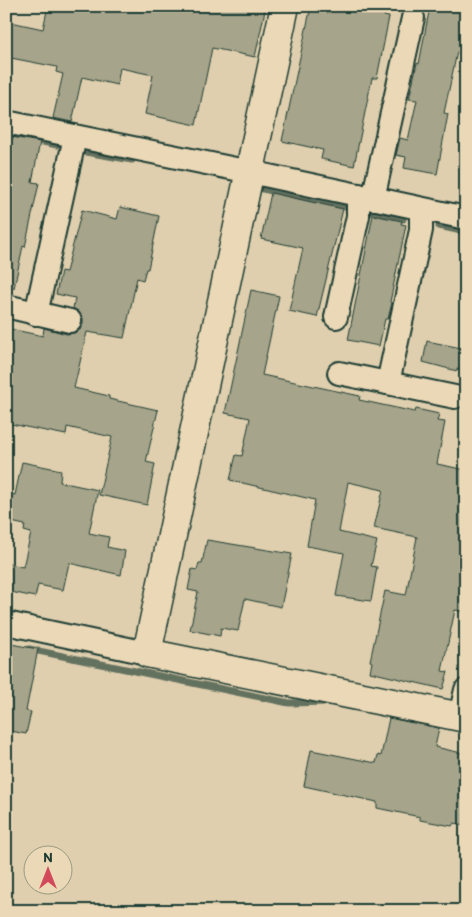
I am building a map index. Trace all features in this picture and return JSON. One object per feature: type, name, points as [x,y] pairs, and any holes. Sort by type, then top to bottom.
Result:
[{"type":"street","points":[[147,653],[285,6]]},
{"type":"street","points":[[336,317],[358,216],[366,197],[413,18]]},
{"type":"street","points":[[6,122],[466,218]]},
{"type":"street","points":[[36,314],[75,137]]},
{"type":"street","points":[[388,383],[421,230],[421,209]]},
{"type":"street","points":[[6,306],[70,320]]},
{"type":"street","points":[[339,373],[455,397]]},
{"type":"street","points":[[6,623],[463,717],[466,690]]},
{"type":"building","points":[[48,6],[266,6],[255,57],[212,48],[196,125],[145,114],[153,75],[120,68],[117,85],[82,77],[72,122],[53,118],[63,74],[56,72],[57,67],[6,57],[6,21],[43,29]]},
{"type":"building","points":[[311,6],[366,6],[385,10],[384,16],[389,17],[377,78],[372,78],[354,166],[321,159],[323,150],[282,141]]},
{"type":"building","points":[[430,6],[466,6],[466,19],[444,113],[448,114],[437,174],[404,168],[406,157],[396,155],[400,138],[408,140],[417,100],[409,99],[417,63],[419,64]]},
{"type":"building","points":[[12,137],[40,142],[32,182],[39,183],[14,288],[6,288],[6,166]]},
{"type":"building","points":[[271,193],[343,209],[317,317],[289,311],[303,248],[261,239]]},
{"type":"building","points":[[120,207],[159,216],[148,269],[146,269],[143,280],[137,278],[124,338],[87,332],[74,388],[109,396],[109,399],[158,410],[146,462],[155,464],[147,505],[99,495],[112,437],[67,427],[66,435],[6,423],[6,347],[10,329],[43,336],[44,328],[67,334],[80,330],[83,318],[73,308],[75,298],[56,294],[61,271],[66,272],[82,210],[117,219]]},
{"type":"building","points":[[373,215],[402,221],[401,224],[406,225],[390,302],[392,303],[388,319],[385,319],[379,346],[348,340]]},
{"type":"building","points":[[251,290],[279,296],[262,375],[360,396],[359,400],[415,412],[416,409],[439,414],[437,421],[445,422],[437,464],[466,470],[466,486],[462,502],[466,503],[466,612],[455,610],[442,671],[448,672],[443,689],[370,672],[372,662],[370,661],[385,591],[406,595],[417,537],[374,528],[383,490],[348,482],[339,532],[377,541],[371,566],[377,567],[371,601],[336,596],[344,553],[307,546],[315,500],[230,480],[236,455],[242,456],[250,418],[225,413]]},
{"type":"building","points":[[427,341],[466,349],[462,370],[457,369],[457,371],[423,362]]},
{"type":"building","points":[[22,462],[61,470],[60,482],[98,490],[89,533],[109,537],[107,547],[125,551],[121,575],[69,563],[63,590],[38,585],[35,597],[6,591],[6,563],[23,567],[31,533],[24,531],[25,525],[6,521],[6,493],[15,495]]},
{"type":"building","points":[[207,540],[292,554],[281,607],[245,599],[238,631],[221,628],[220,636],[190,630],[198,592],[188,590],[192,569],[197,570],[199,563],[202,563]]},
{"type":"building","points":[[11,644],[38,649],[26,711],[31,712],[26,734],[6,730],[6,667]]},
{"type":"building","points":[[389,718],[439,728],[435,747],[466,754],[466,825],[454,823],[452,826],[420,820],[420,817],[377,808],[377,802],[304,786],[311,750],[376,763],[378,755],[381,756]]},
{"type":"waterway","points":[[6,134],[57,145]]},
{"type":"waterway","points":[[80,151],[132,160]]},
{"type":"waterway","points":[[263,189],[346,207]]},
{"type":"waterway","points":[[365,211],[403,219]]},
{"type":"waterway","points":[[439,226],[466,232]]},
{"type":"waterway","points":[[29,649],[289,703],[327,702]]}]
